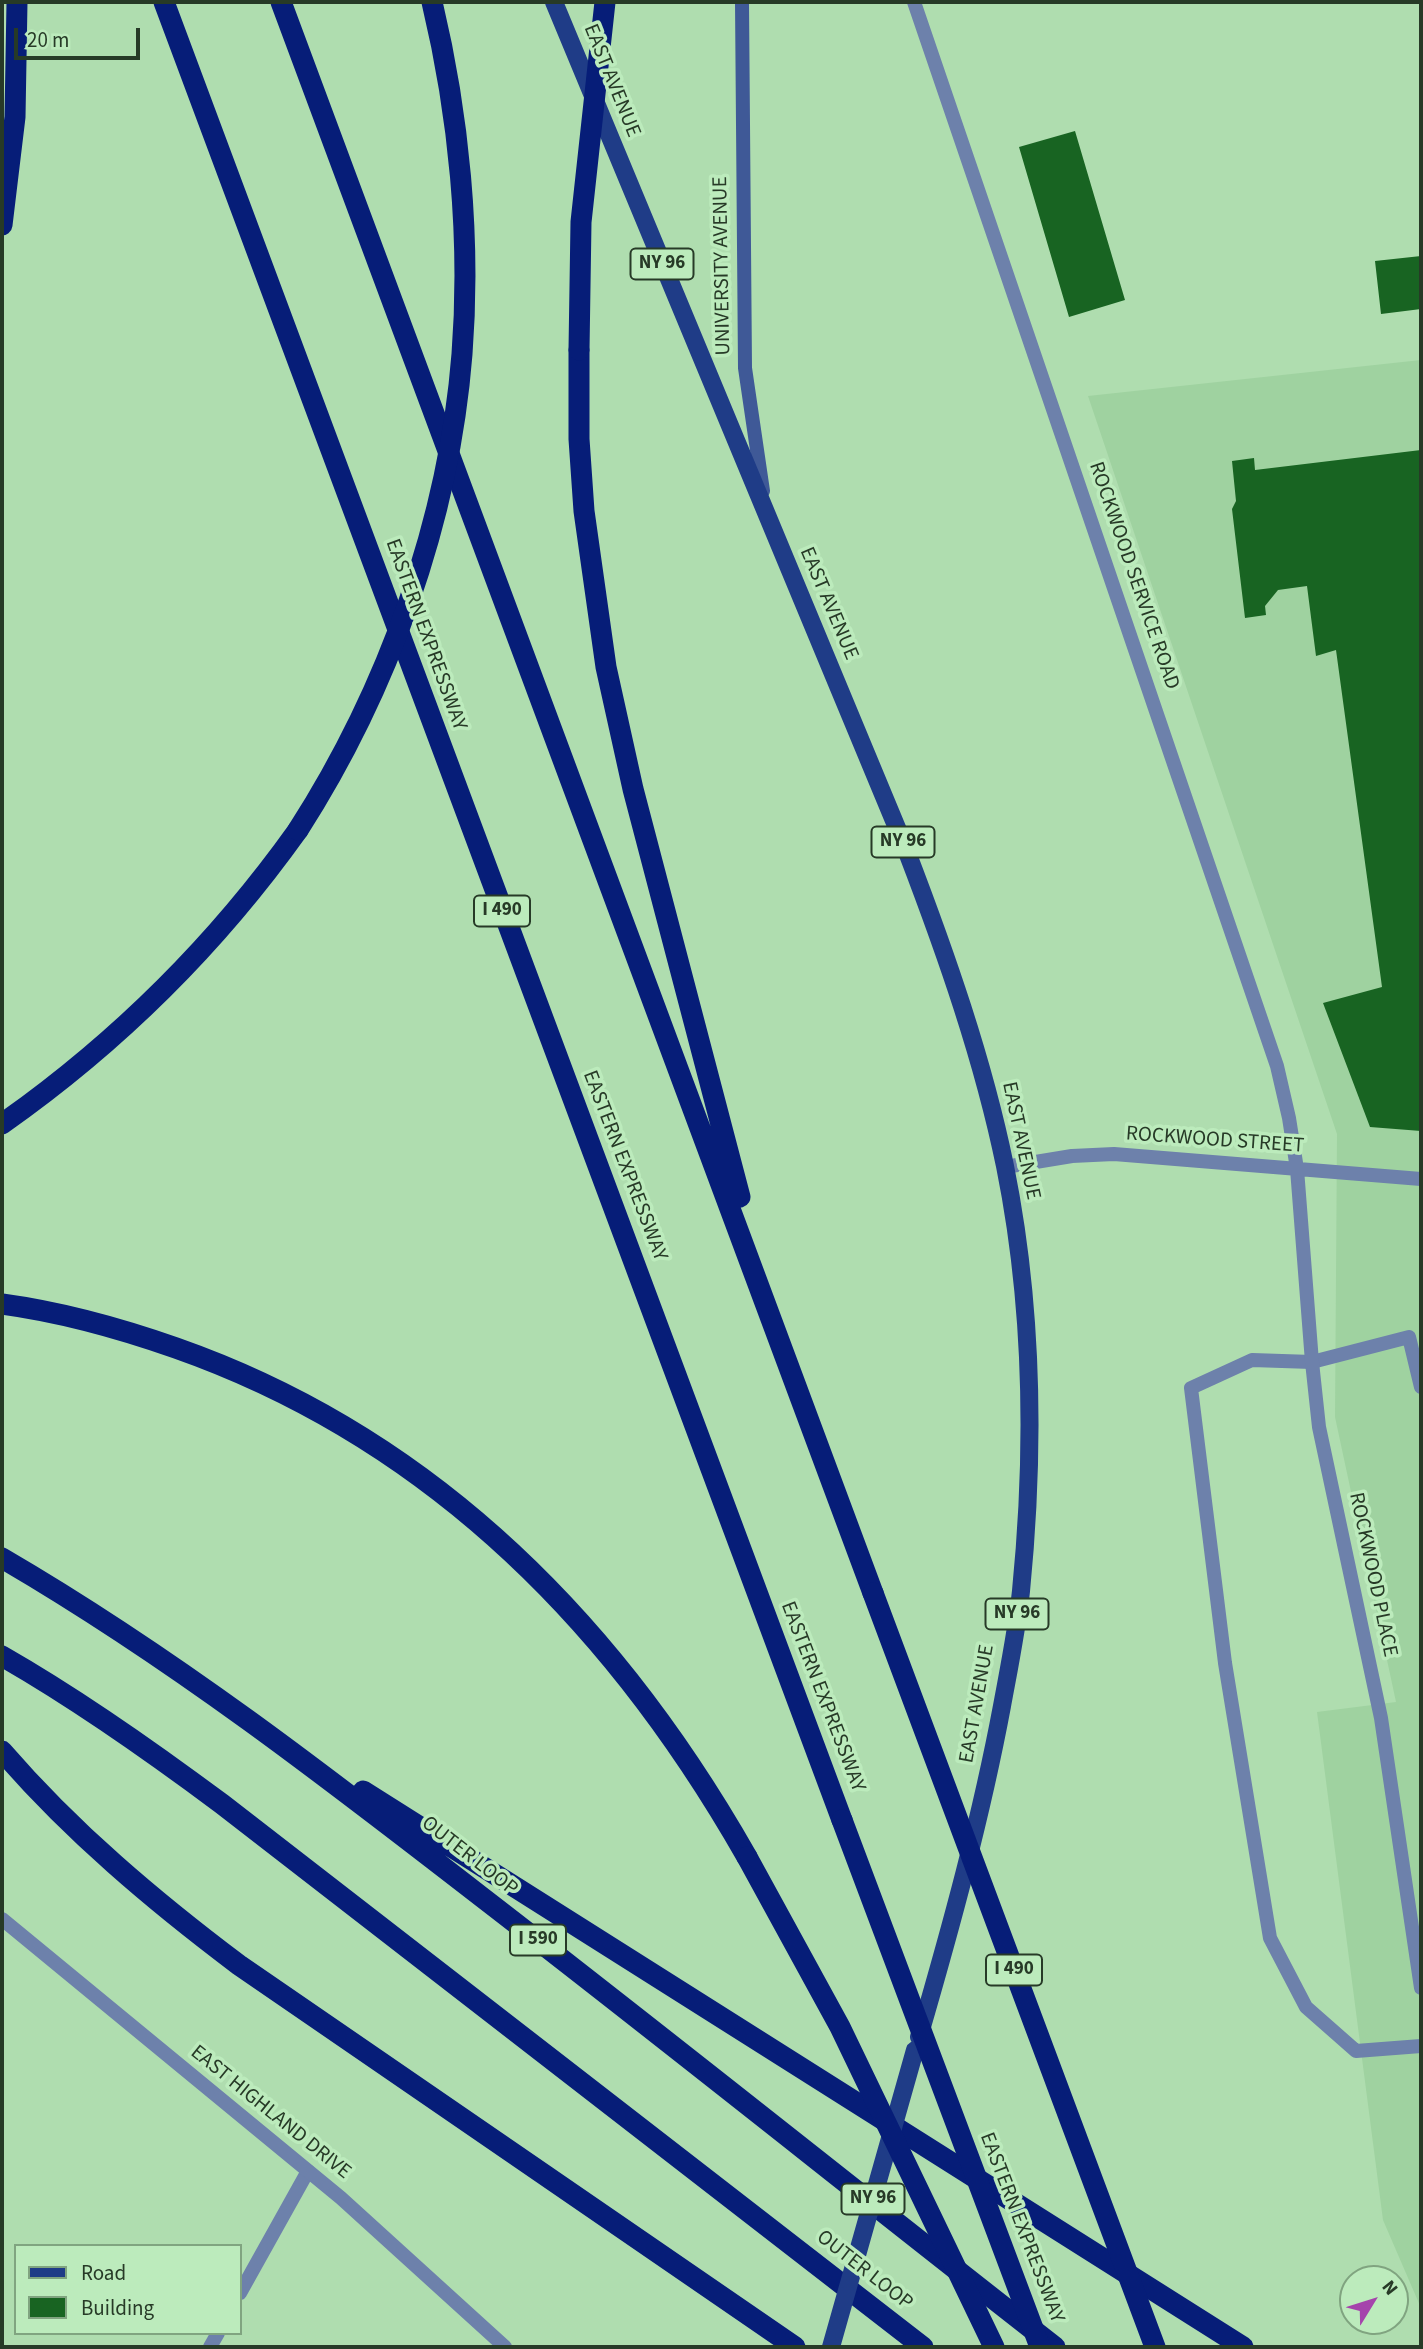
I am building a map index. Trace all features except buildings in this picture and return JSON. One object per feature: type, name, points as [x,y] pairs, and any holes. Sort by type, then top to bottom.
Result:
[{"type":"highway","points":[[2,225],[15,117],[17,2]]},
{"type":"highway","name":"EASTERN EXPRESSWAY","points":[[164,2],[1040,2347]]},
{"type":"highway","name":"I 490","points":[[281,2],[1155,2347]]},
{"type":"highway","points":[[2,1124],[86,1061],[164,989],[237,910],[298,830],[348,745],[391,651],[423,554],[439,491],[454,421],[464,317],[462,213],[453,107],[432,2]]},
{"type":"highway","points":[[605,2],[581,222],[579,439],[584,511],[606,667],[633,789],[769,1311]]},
{"type":"highway","points":[[2,1304],[105,1325],[202,1357],[308,1405],[356,1433],[425,1480],[509,1549],[558,1596],[636,1689],[685,1756],[747,1857],[840,2027],[995,2347]]},
{"type":"highway","name":"OUTER LOOP","points":[[2,1558],[105,1621],[233,1708],[675,2047],[1055,2347]]},
{"type":"highway","name":"OUTER LOOP","points":[[2,1656],[119,1730],[222,1804],[923,2347]]},
{"type":"highway","points":[[233,1708],[1243,2347]]},
{"type":"highway","points":[[2,1751],[35,1789],[118,1867],[240,1965],[795,2347]]},
{"type":"main road","name":"EAST AVENUE","points":[[554,2],[931,915],[980,1065],[1005,1167],[1020,1261],[1028,1356],[1027,1510],[1020,1593],[1001,1711],[976,1833],[957,1908],[831,2347]]},
{"type":"main road","name":"UNIVERSITY AVENUE","points":[[742,2],[745,368],[760,475],[771,527]]},
{"type":"street","name":"ROCKWOOD SERVICE ROAD","points":[[914,2],[1260,1013],[1286,1105],[1297,1168]]},
{"type":"street","name":"ROCKWOOD STREET","points":[[1005,1167],[1103,1154],[1421,1179]]},
{"type":"street","name":"ROCKWOOD PLACE","points":[[1297,1168],[1319,1427],[1381,1718],[1421,1987]]},
{"type":"street","points":[[1421,1387],[1409,1337],[1312,1362],[1252,1360],[1191,1388],[1225,1663],[1270,1938],[1306,2007],[1356,2051],[1421,2046]]},
{"type":"street","name":"EAST HIGHLAND DRIVE","points":[[2,1919],[308,2171],[394,2245],[505,2347]]},
{"type":"street","points":[[242,2290],[308,2171]]},
{"type":"shaded area","points":[[1421,360],[1421,2308],[1409,2280],[1409,2265],[1402,2265],[1383,2220],[1317,1712],[1396,1702],[1335,1417],[1337,1134],[1088,396]]}]
